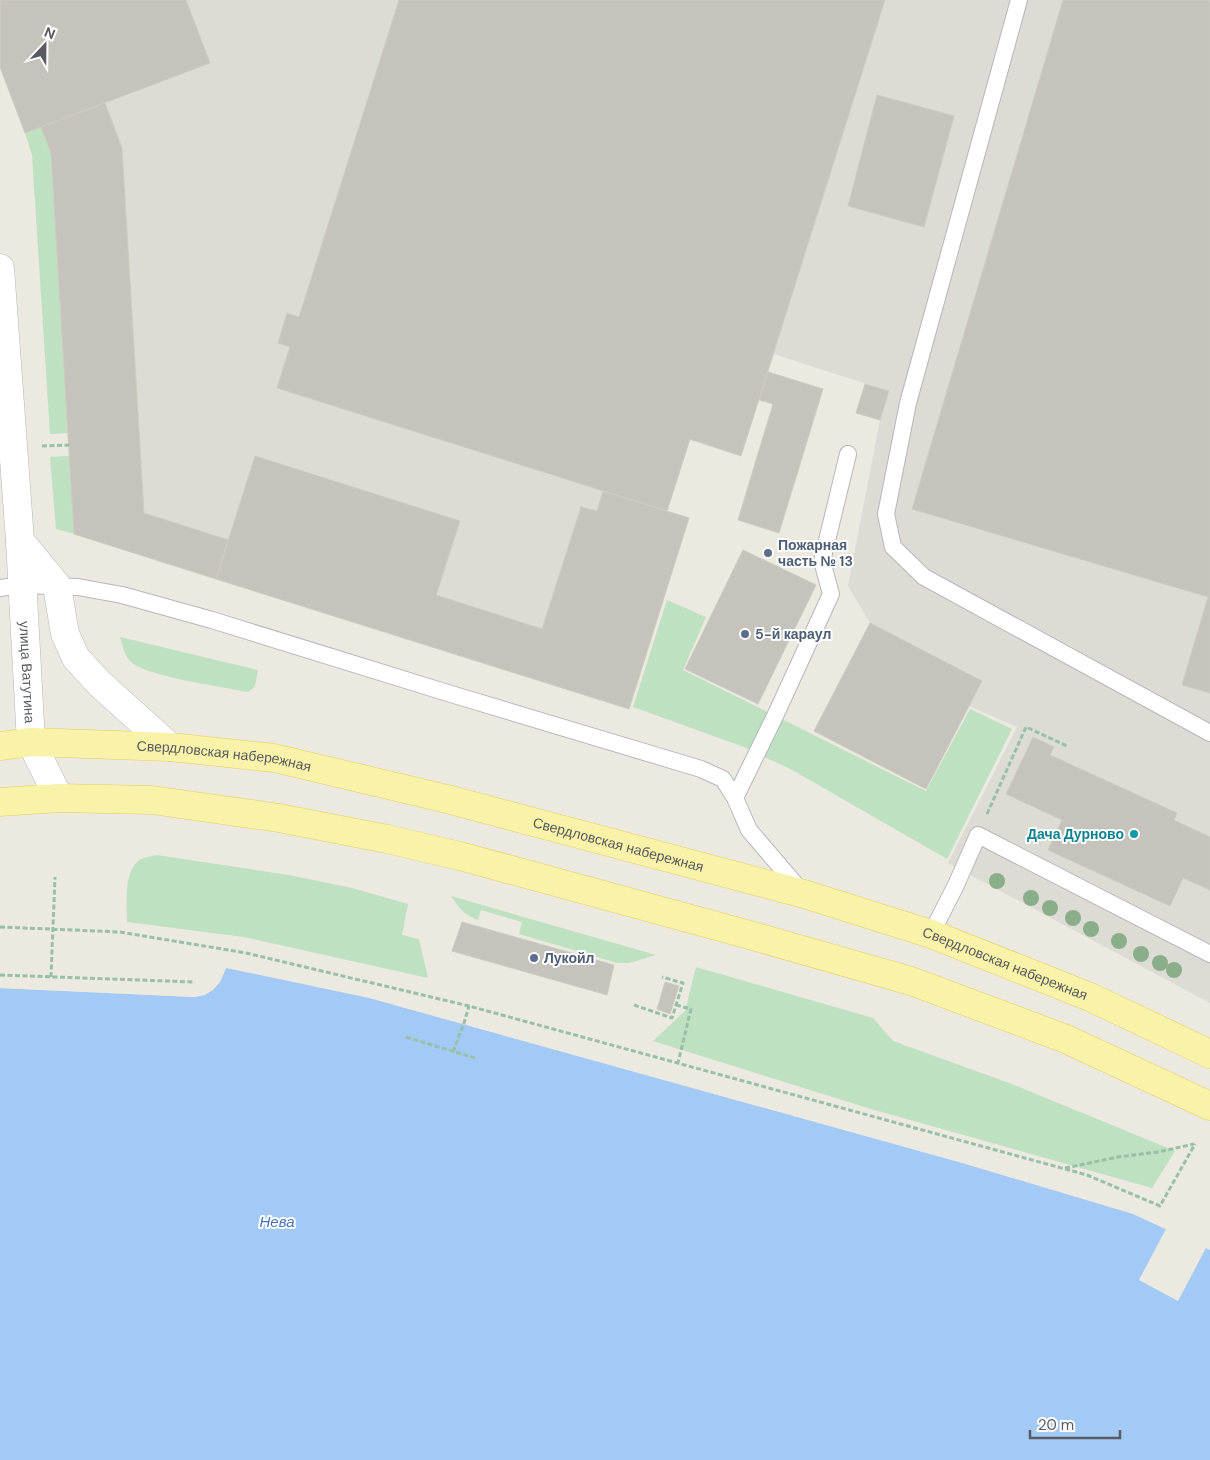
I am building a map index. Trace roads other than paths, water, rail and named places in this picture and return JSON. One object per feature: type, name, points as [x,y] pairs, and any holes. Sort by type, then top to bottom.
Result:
[{"type":"main road","name":"Свердловская набережная","points":[[0,746],[31,742],[170,747],[274,758],[447,798],[804,894],[931,934],[1090,997],[1210,1054]]},
{"type":"main road","points":[[0,802],[59,798],[152,800],[279,818],[387,839],[460,856],[911,980],[1066,1039],[1210,1106]]},
{"type":"street","name":"улица Ватутина","points":[[0,268],[4,380],[20,541],[11,586],[31,742],[59,798]]},
{"type":"street","points":[[20,541],[57,586],[65,634],[76,658],[100,684],[170,747]]},
{"type":"lane","points":[[1019,0],[908,404],[886,514],[893,547],[924,577],[1210,734]]},
{"type":"lane","points":[[735,798],[831,594],[822,561],[848,454]]},
{"type":"lane","points":[[11,586],[78,587],[122,595],[212,620],[702,769],[723,779],[735,798],[749,830],[804,894]]},
{"type":"lane","points":[[931,934],[956,885],[978,835],[1210,954]]},
{"type":"water","name":"Нева","points":[[226,968],[369,998],[962,1163],[1133,1214],[1210,1250],[1210,1460],[0,1460],[0,988],[195,997],[215,987]]},
{"type":"place","name":"Пожарная часть № 13","points":[[768,553]]},
{"type":"place","name":"5-й караул","points":[[745,634]]},
{"type":"place","name":"Дача Дурново","points":[[1134,834]]},
{"type":"place","name":"Лукойл","points":[[534,958]]}]
